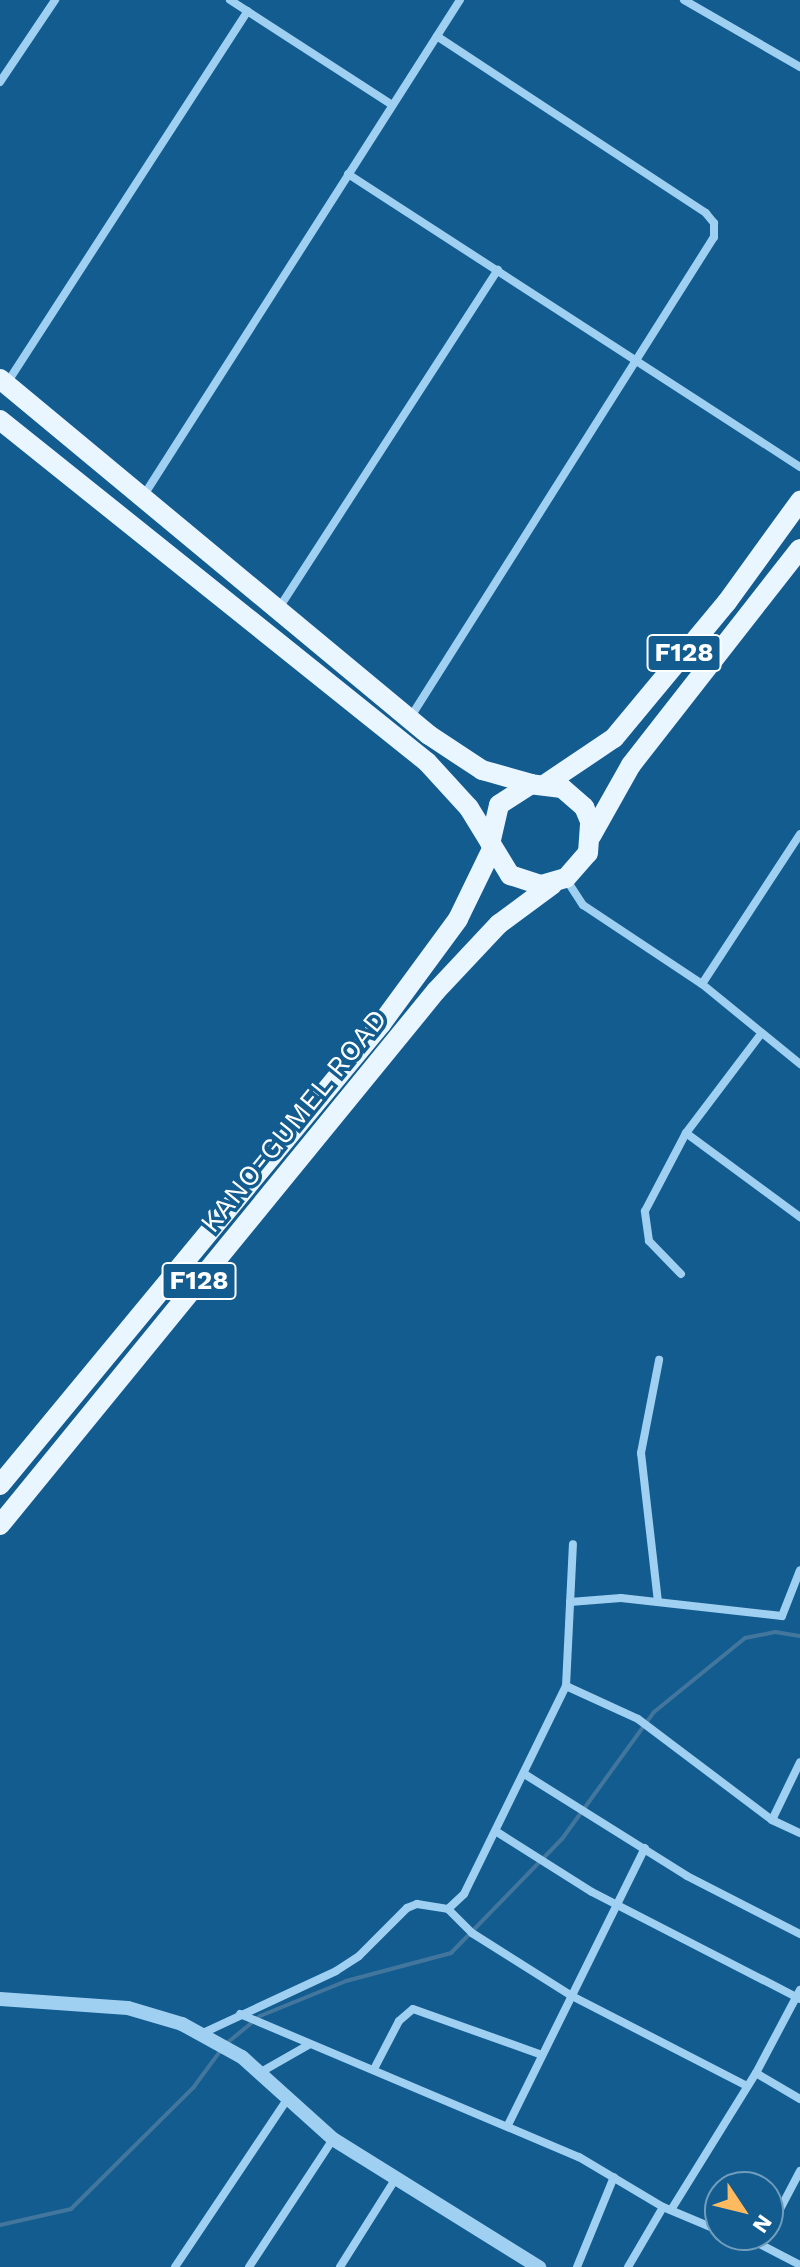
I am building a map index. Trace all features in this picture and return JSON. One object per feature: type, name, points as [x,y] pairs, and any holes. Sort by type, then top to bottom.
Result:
[{"type":"main road","points":[[3,382],[144,495],[410,718],[482,770],[562,788],[584,807],[591,836]]},
{"type":"main road","points":[[0,420],[427,762],[469,808],[499,864],[518,879],[541,885],[561,880]]},
{"type":"main road","name":"F128","points":[[491,846],[499,805],[614,738],[745,579],[800,501]]},
{"type":"main road","name":"F128","points":[[561,880],[583,860],[591,836],[631,765],[800,549]]},
{"type":"main road","name":"KANO-GUMEL ROAD","points":[[0,1485],[381,1024],[452,929],[491,846]]},
{"type":"main road","name":"KANO-GUMEL ROAD","points":[[0,1525],[436,991],[499,924],[561,880]]},
{"type":"main road","points":[[36,1442],[56,1456]]},
{"type":"street","points":[[0,82],[55,0]]},
{"type":"street","points":[[230,0],[392,105]]},
{"type":"street","points":[[144,495],[460,0]]},
{"type":"street","points":[[684,0],[800,67]]},
{"type":"street","points":[[700,11],[707,0]]},
{"type":"street","points":[[3,382],[248,11]]},
{"type":"street","points":[[410,718],[634,357],[714,237],[714,223],[437,36]]},
{"type":"street","points":[[348,174],[800,467]]},
{"type":"street","points":[[278,610],[498,270]]},
{"type":"street","points":[[702,984],[800,834]]},
{"type":"street","points":[[561,880],[583,905],[702,984],[800,1064]]},
{"type":"street","points":[[681,1274],[649,1241],[645,1211],[686,1133],[761,1034]]},
{"type":"street","points":[[686,1133],[800,1217]]},
{"type":"street","points":[[658,1602],[641,1453],[659,1360]]},
{"type":"street","points":[[448,1909],[464,1894],[497,1832],[566,1686],[573,1544]]},
{"type":"street","points":[[570,1602],[621,1598],[782,1616],[800,1570]]},
{"type":"street","points":[[566,1686],[642,1722],[772,1820],[800,1833]]},
{"type":"street","points":[[772,1820],[800,1762]]},
{"type":"street","points":[[526,1775],[645,1848],[800,1934]]},
{"type":"street","points":[[497,1832],[615,1904],[799,1996],[756,2073],[628,2267]]},
{"type":"street","points":[[508,2125],[645,1848]]},
{"type":"street","points":[[200,2034],[247,2019],[359,1956],[407,1908],[417,1904],[448,1909],[469,1930],[570,1995],[747,2086]]},
{"type":"street","points":[[0,1999],[147,2011],[200,2034],[234,2051],[261,2072],[286,2101],[333,2139],[539,2267]]},
{"type":"street","points":[[374,2069],[399,2021],[413,2009],[542,2055]]},
{"type":"street","points":[[247,2019],[508,2125],[704,2224]]},
{"type":"street","points":[[261,2072],[310,2044]]},
{"type":"street","points":[[756,2073],[800,2099]]},
{"type":"street","points":[[175,2267],[286,2101]]},
{"type":"street","points":[[249,2267],[333,2139]]},
{"type":"street","points":[[784,2201],[800,2171]]},
{"type":"street","points":[[577,2267],[614,2177]]},
{"type":"street","points":[[340,2267],[396,2178]]},
{"type":"street","points":[[782,2251],[800,2265]]},
{"type":"waterway","points":[[227,2043],[260,2016],[346,1981],[451,1953],[562,1839],[654,1712],[745,1638],[775,1632],[800,1636]]},
{"type":"waterway","points":[[0,2225],[71,2209],[193,2088],[221,2050]]}]
